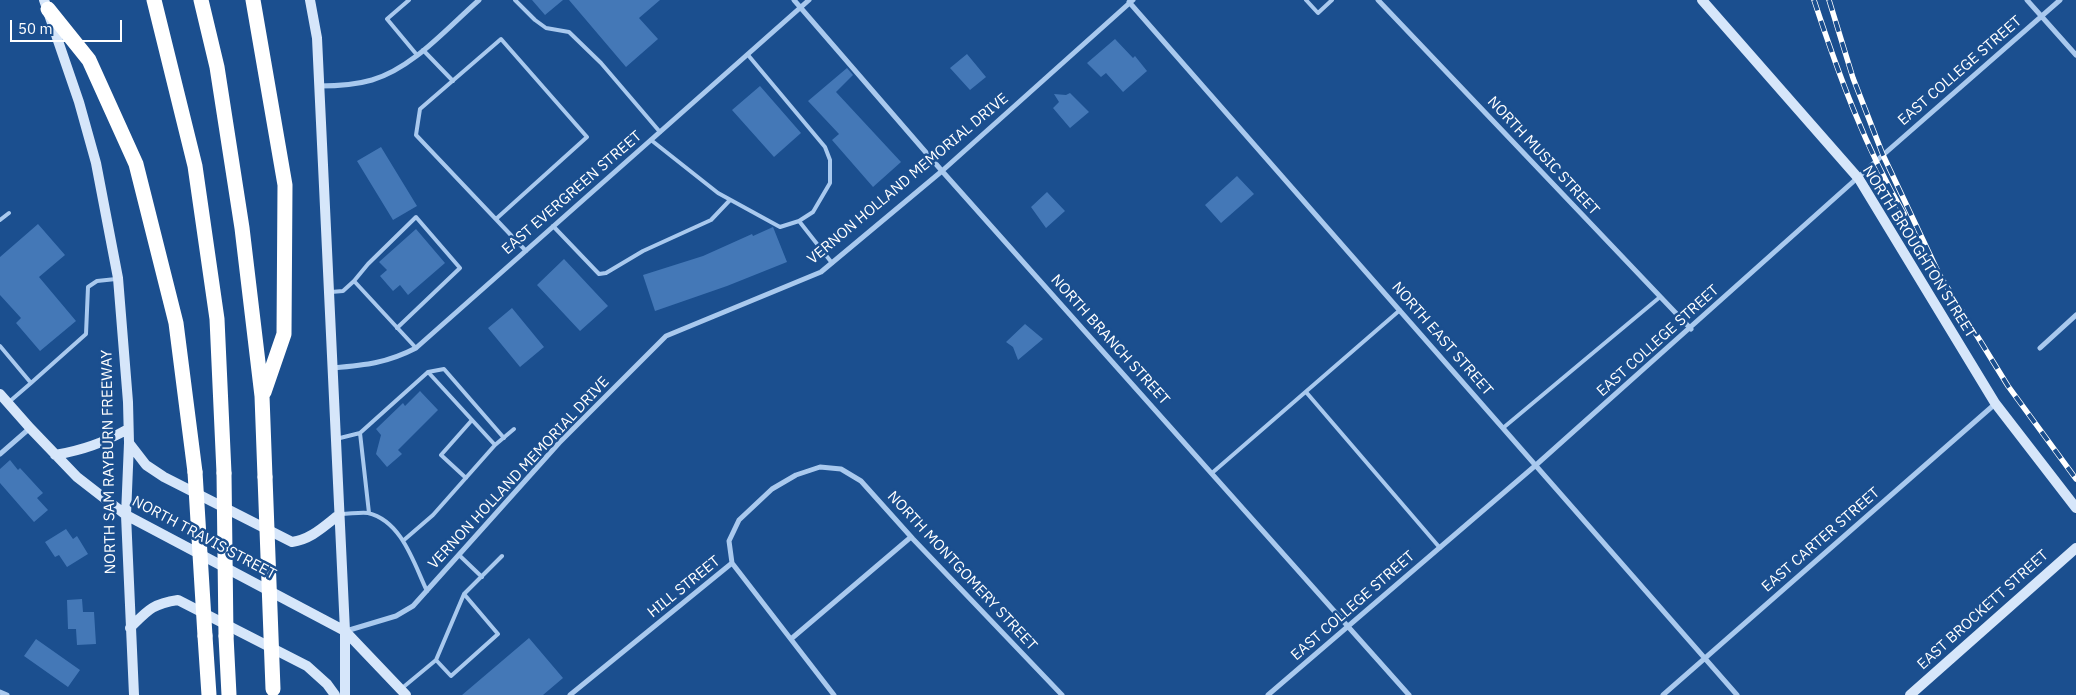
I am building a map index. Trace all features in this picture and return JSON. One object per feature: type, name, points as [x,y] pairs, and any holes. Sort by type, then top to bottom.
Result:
[{"type":"highway","points":[[154,0],[195,166],[217,319],[224,473],[226,636],[230,695]]},
{"type":"highway","points":[[201,0],[217,67],[242,228],[262,396],[273,692]]},
{"type":"highway","points":[[253,0],[285,185],[284,334],[262,396]]},
{"type":"highway","points":[[46,4],[89,60],[136,164],[176,323],[195,472],[209,695]]},
{"type":"main road","points":[[310,0],[317,38],[345,631],[345,695]]},
{"type":"main road","name":"NORTH BROUGHTON STREET","points":[[1702,0],[1859,179],[1995,403],[2076,508]]},
{"type":"main road","name":"NORTH SAM RAYBURN FREEWAY","points":[[46,4],[96,163],[118,278],[124,340],[129,443],[126,515],[134,695]]},
{"type":"main road","name":"NORTH TRAVIS STREET","points":[[0,394],[77,477],[126,515],[345,631],[403,692]]},
{"type":"main road","points":[[55,455],[83,450],[108,440],[128,429]]},
{"type":"main road","points":[[129,443],[146,465],[164,477],[292,542],[302,541],[311,537],[340,514]]},
{"type":"main road","name":"EAST BROCKETT STREET","points":[[1910,695],[2076,548]]},
{"type":"main road","points":[[130,628],[147,610],[159,602],[178,600],[307,666],[327,684],[335,695]]},
{"type":"street","points":[[319,86],[347,86],[372,80],[392,72],[417,55],[479,0]]},
{"type":"street","name":"NORTH BRANCH STREET","points":[[794,0],[942,171],[1408,695]]},
{"type":"street","name":"EAST EVERGREEN STREET","points":[[333,368],[370,364],[396,358],[416,348],[809,0]]},
{"type":"street","name":"NORTH MUSIC STREET","points":[[1378,0],[1690,329]]},
{"type":"street","points":[[2028,0],[2076,55]]},
{"type":"street","name":"EAST COLLEGE STREET","points":[[1268,695],[1536,465],[2060,0]]},
{"type":"street","name":"VERNON HOLLAND MEMORIAL DRIVE","points":[[345,631],[396,616],[413,606],[559,443],[666,336],[821,272],[942,171],[1130,1]]},
{"type":"street","name":"NORTH EAST STREET","points":[[1130,1],[1737,695]]},
{"type":"street","points":[[2040,348],[2076,315]]},
{"type":"street","name":"EAST CARTER STREET","points":[[1663,695],[1995,403]]},
{"type":"street","points":[[0,454],[30,428]]},
{"type":"street","name":"HILL STREET","points":[[570,695],[732,564],[729,541],[739,520],[772,490],[796,475],[820,467],[841,469]]},
{"type":"street","name":"NORTH MONTGOMERY STREET","points":[[841,469],[861,481],[911,537],[1062,695]]},
{"type":"street","points":[[791,639],[911,537]]},
{"type":"street","points":[[732,564],[834,695]]},
{"type":"street","points":[[0,692],[7,695]]},
{"type":"lane","points":[[409,0],[387,19],[417,55]]},
{"type":"lane","points":[[515,0],[546,28],[569,32],[601,63],[660,132]]},
{"type":"lane","points":[[1306,0],[1318,13],[1332,0]]},
{"type":"lane","points":[[496,219],[587,136],[501,39],[420,109],[416,134],[496,219],[526,250]]},
{"type":"lane","points":[[423,50],[453,80]]},
{"type":"lane","points":[[650,140],[718,193],[780,228],[799,221],[813,212],[830,183],[830,160],[825,147],[748,54]]},
{"type":"lane","points":[[553,226],[599,274],[606,273],[643,250],[712,220],[730,200]]},
{"type":"lane","points":[[0,220],[8,213]]},
{"type":"lane","points":[[329,292],[343,291],[416,217],[460,268],[397,328]]},
{"type":"lane","points":[[799,221],[832,263]]},
{"type":"lane","points":[[8,402],[86,334],[88,287],[97,281],[118,278]]},
{"type":"lane","points":[[354,281],[416,348]]},
{"type":"lane","points":[[1504,428],[1660,297]]},
{"type":"lane","points":[[1212,473],[1400,310]]},
{"type":"lane","points":[[0,346],[31,383]]},
{"type":"lane","points":[[336,439],[360,433],[428,372],[444,369],[504,438]]},
{"type":"lane","points":[[428,372],[495,445]]},
{"type":"lane","points":[[1306,392],[1440,548]]},
{"type":"lane","points":[[466,478],[441,454],[472,420]]},
{"type":"lane","points":[[404,540],[433,515],[495,445],[514,429]]},
{"type":"lane","points":[[360,433],[369,513]]},
{"type":"lane","points":[[340,514],[369,513],[388,524],[404,540],[427,591]]},
{"type":"lane","points":[[459,555],[482,577]]},
{"type":"lane","points":[[403,692],[436,660],[464,594],[502,556]]},
{"type":"lane","points":[[436,660],[451,676],[498,634],[464,594]]},
{"type":"building","points":[[532,0],[563,0],[545,15]]},
{"type":"building","points":[[569,0],[660,0],[639,18],[658,39],[626,67]]},
{"type":"building","points":[[1115,39],[1133,58],[1135,56],[1147,71],[1123,92],[1106,73],[1101,77],[1087,63]]},
{"type":"building","points":[[967,54],[986,77],[970,90],[950,68]]},
{"type":"building","points":[[847,68],[853,75],[836,92],[901,162],[873,187],[832,140],[839,134],[808,101]]},
{"type":"building","points":[[760,86],[801,133],[774,157],[732,110]]},
{"type":"building","points":[[1070,93],[1089,112],[1070,128],[1053,108],[1059,102],[1054,94],[1066,95]]},
{"type":"building","points":[[381,147],[417,206],[393,220],[357,161]]},
{"type":"building","points":[[1237,176],[1254,194],[1221,223],[1205,205]]},
{"type":"building","points":[[1047,192],[1065,211],[1046,228],[1031,207]]},
{"type":"building","points":[[38,224],[65,255],[39,277],[76,321],[40,351],[16,323],[21,318],[0,295],[0,257]]},
{"type":"building","points":[[773,227],[787,262],[727,286],[655,311],[643,275],[703,256],[752,234],[753,236]]},
{"type":"building","points":[[416,229],[445,263],[408,295],[400,285],[393,291],[380,276],[387,270],[379,262]]},
{"type":"building","points":[[564,259],[608,306],[580,331],[537,285]]},
{"type":"building","points":[[512,308],[544,347],[520,367],[488,328]]},
{"type":"building","points":[[1025,324],[1043,339],[1018,360],[1013,347],[1006,342]]},
{"type":"building","points":[[420,391],[438,410],[398,450],[402,454],[387,467],[376,454],[381,435],[376,429],[403,403],[405,406]]},
{"type":"building","points":[[10,460],[43,493],[37,498],[48,510],[34,522],[0,483],[0,469]]},
{"type":"building","points":[[66,529],[73,539],[77,536],[88,554],[67,567],[59,555],[55,557],[45,542]]},
{"type":"building","points":[[82,599],[83,612],[94,612],[96,644],[77,645],[76,629],[68,629],[67,600]]},
{"type":"building","points":[[529,638],[563,678],[543,695],[462,695]]},
{"type":"building","points":[[36,639],[80,670],[68,687],[24,656]]},
{"type":"railway","points":[[1814,0],[1853,109],[1877,163],[1904,214]]},
{"type":"railway","points":[[1829,0],[1853,78],[1883,155],[1939,274],[2008,386],[2076,479]]}]
